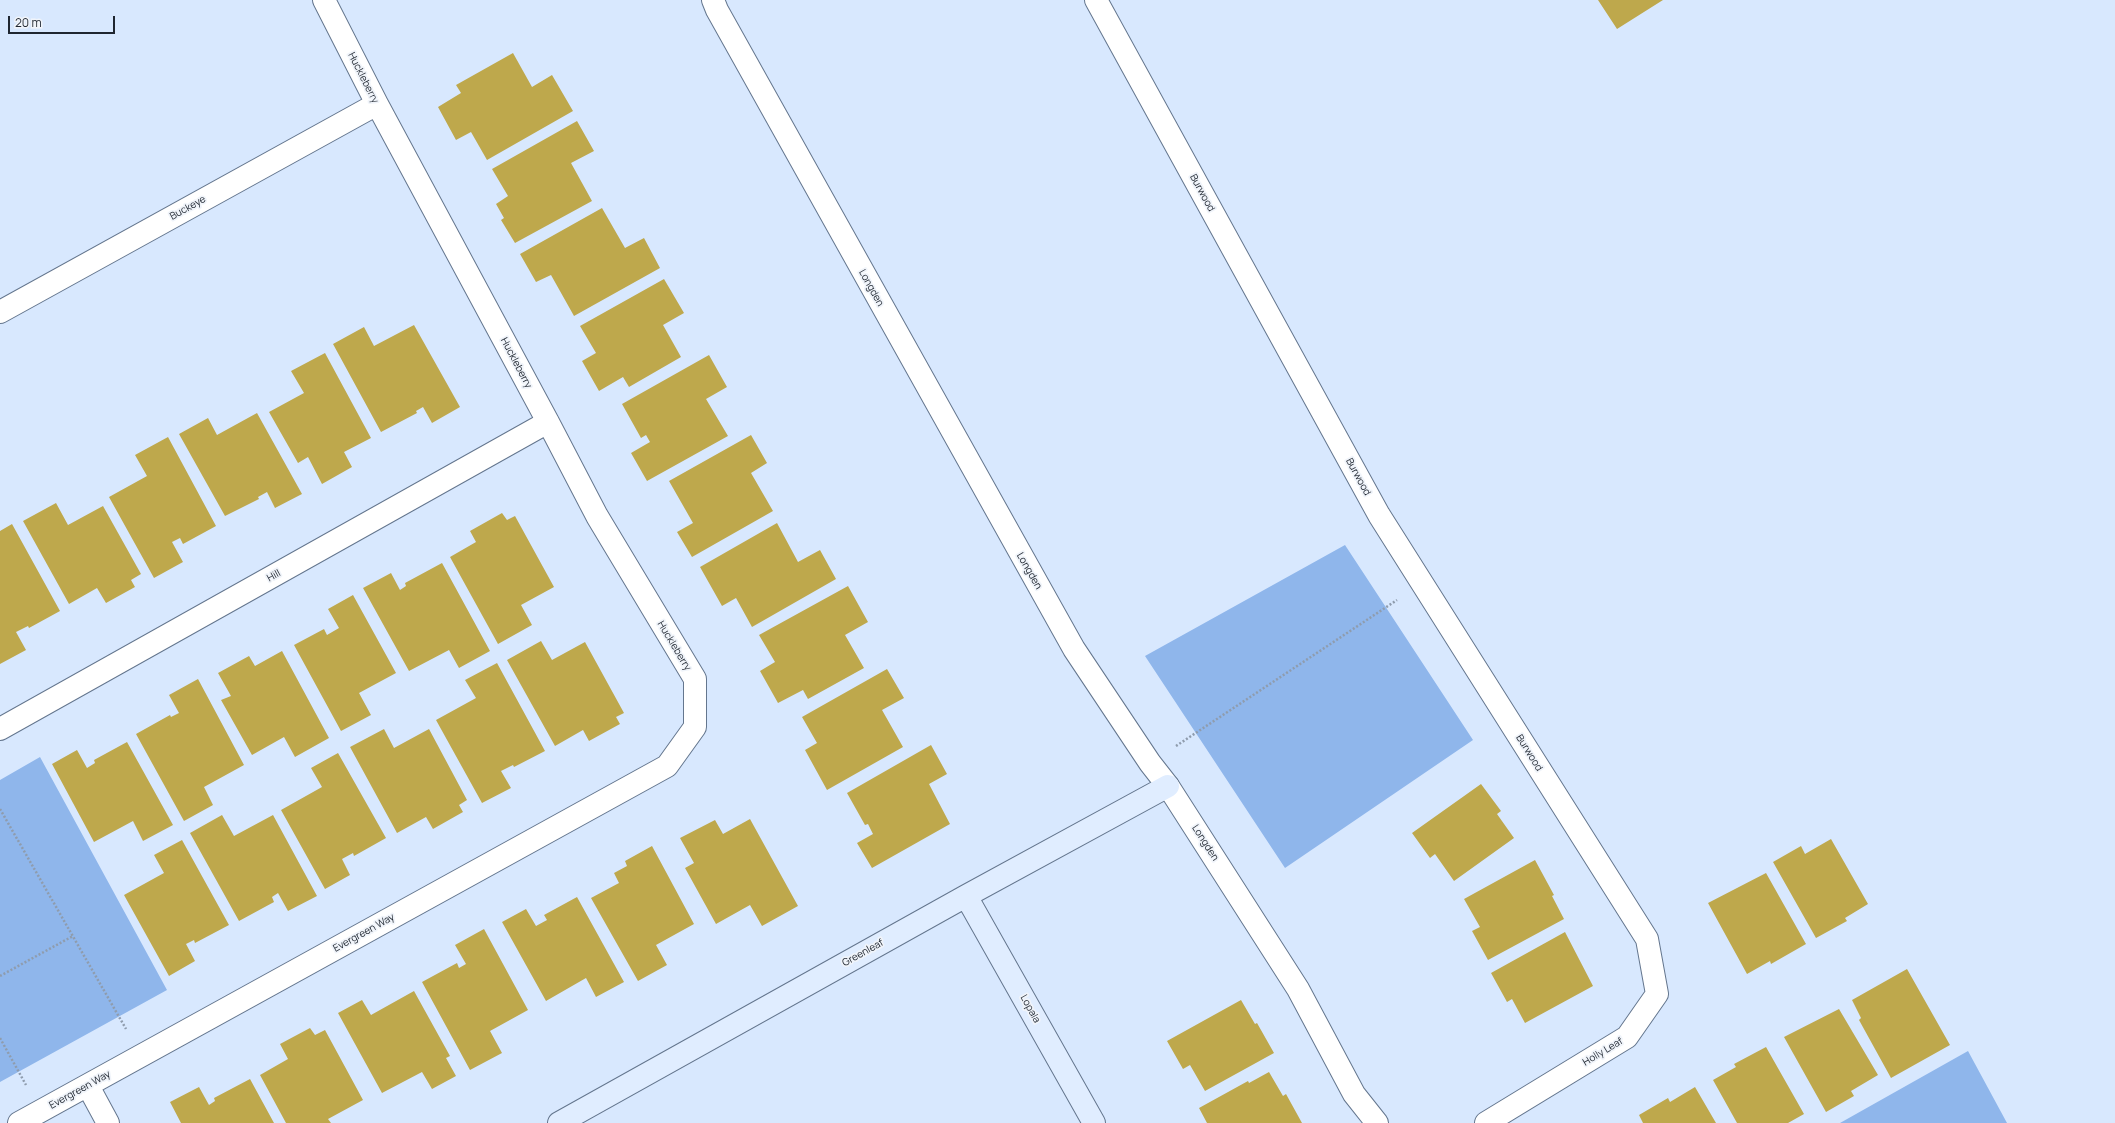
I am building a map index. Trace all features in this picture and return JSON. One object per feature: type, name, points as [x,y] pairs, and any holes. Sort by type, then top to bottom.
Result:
[{"type":"street","name":"Huckleberry","points":[[324,0],[377,104],[597,516],[695,679],[695,728]]},
{"type":"street","name":"Longden","points":[[713,0],[732,38],[1070,643],[1150,763],[1168,786],[1298,989],[1354,1094],[1377,1123]]},
{"type":"street","name":"Burwood","points":[[1096,0],[1379,515],[1646,939]]},
{"type":"street","name":"Buckeye","points":[[0,312],[377,104]]},
{"type":"street","name":"Hill","points":[[0,729],[548,422]]},
{"type":"street","name":"Evergreen Way","points":[[19,1123],[666,766],[695,728]]},
{"type":"street","name":"Greenleaf","points":[[559,1123],[966,896],[1168,786]]},
{"type":"street","name":"Lopala","points":[[966,896],[1094,1123]]},
{"type":"street","name":"Holly Leaf","points":[[1486,1123],[1627,1037],[1657,994],[1646,939]]},
{"type":"street","points":[[88,1086],[108,1123]]},
{"type":"path","points":[[1150,763],[1423,583]]},
{"type":"path","points":[[0,809],[141,1056]]},
{"type":"path","points":[[0,976],[73,936]]},
{"type":"path","points":[[0,1038],[41,1111]]},
{"type":"shaded area","points":[[1345,545],[1473,740],[1285,868],[1145,656]]},
{"type":"shaded area","points":[[40,757],[167,990],[0,1082],[0,780]]},
{"type":"shaded area","points":[[1968,1051],[2007,1123],[1840,1123]]},
{"type":"building","points":[[1598,0],[1663,0],[1617,29]]},
{"type":"building","points":[[513,53],[532,87],[552,75],[573,111],[487,160],[471,132],[456,140],[438,107],[461,93],[456,85]]},
{"type":"building","points":[[577,121],[594,151],[571,163],[592,201],[515,243],[501,220],[504,218],[496,204],[508,196],[492,169]]},
{"type":"building","points":[[602,208],[625,248],[644,238],[660,268],[574,316],[551,275],[536,282],[520,254]]},
{"type":"building","points":[[664,279],[684,313],[663,325],[681,357],[629,387],[623,377],[599,391],[582,361],[596,353],[580,326]]},
{"type":"building","points":[[414,325],[460,407],[432,423],[423,407],[416,411],[417,413],[381,432],[333,344],[364,327],[374,346]]},
{"type":"building","points":[[325,353],[371,438],[344,452],[352,467],[322,484],[308,457],[298,463],[269,412],[304,393],[291,371]]},
{"type":"building","points":[[709,355],[727,387],[706,399],[728,436],[647,481],[631,453],[650,442],[646,435],[641,438],[622,404]]},
{"type":"building","points":[[257,413],[302,494],[275,508],[267,492],[258,497],[259,499],[225,516],[179,434],[208,418],[217,435]]},
{"type":"building","points":[[751,435],[767,463],[751,473],[773,511],[692,557],[677,532],[693,523],[669,481]]},
{"type":"building","points":[[168,437],[216,526],[183,544],[180,538],[172,542],[183,562],[154,578],[109,497],[147,476],[135,455]]},
{"type":"building","points":[[56,503],[68,525],[103,506],[141,574],[131,580],[135,587],[106,603],[97,588],[69,604],[23,521]]},
{"type":"building","points":[[502,513],[507,520],[515,516],[554,587],[521,605],[532,625],[498,644],[450,557],[476,542],[470,531]]},
{"type":"building","points":[[777,523],[798,562],[820,550],[836,579],[752,627],[736,598],[722,606],[700,567]]},
{"type":"building","points":[[12,524],[60,611],[29,628],[28,626],[16,632],[26,650],[0,664],[0,531]]},
{"type":"building","points":[[442,563],[490,651],[459,668],[449,650],[409,671],[363,588],[391,573],[400,590],[406,586],[405,583]]},
{"type":"building","points":[[848,586],[868,622],[845,635],[864,668],[808,699],[803,690],[778,703],[760,671],[775,662],[759,635]]},
{"type":"building","points":[[353,595],[396,673],[359,693],[371,715],[341,731],[294,645],[324,629],[327,635],[339,628],[328,609]]},
{"type":"building","points":[[541,641],[552,660],[585,642],[624,713],[616,717],[620,724],[589,741],[583,730],[555,746],[507,660]]},
{"type":"building","points":[[282,651],[329,738],[295,757],[284,737],[252,755],[221,700],[231,696],[218,673],[249,656],[255,666]]},
{"type":"building","points":[[497,663],[545,751],[514,767],[513,765],[501,771],[511,788],[482,803],[436,720],[476,698],[465,680]]},
{"type":"building","points":[[887,669],[904,698],[882,710],[903,747],[827,790],[805,750],[817,743],[802,717]]},
{"type":"building","points":[[198,679],[244,765],[204,787],[213,805],[184,821],[136,734],[170,715],[171,717],[179,713],[169,695]]},
{"type":"building","points":[[384,729],[394,748],[429,729],[467,800],[459,805],[463,812],[433,829],[426,817],[397,833],[350,747]]},
{"type":"building","points":[[127,742],[173,825],[143,841],[133,821],[94,842],[52,764],[77,750],[87,768],[95,763],[94,760]]},
{"type":"building","points":[[931,745],[947,774],[929,784],[950,824],[872,868],[857,843],[873,834],[868,824],[865,825],[847,793]]},
{"type":"building","points":[[338,753],[386,838],[354,856],[353,853],[342,859],[350,875],[325,889],[281,810],[322,787],[311,768]]},
{"type":"building","points":[[1481,784],[1501,811],[1497,814],[1514,838],[1454,881],[1435,854],[1430,858],[1412,833]]},
{"type":"building","points":[[222,815],[234,836],[273,815],[317,896],[288,911],[278,893],[272,897],[274,902],[239,921],[190,833]]},
{"type":"building","points":[[750,819],[798,906],[762,926],[750,905],[716,924],[685,868],[694,863],[680,838],[715,820],[723,834]]},
{"type":"building","points":[[1831,839],[1868,904],[1845,918],[1847,921],[1816,938],[1773,862],[1801,846],[1805,854]]},
{"type":"building","points":[[182,840],[229,925],[195,943],[194,940],[186,944],[195,961],[169,976],[124,895],[164,873],[154,855]]},
{"type":"building","points":[[652,846],[694,924],[656,945],[667,965],[638,981],[591,898],[619,883],[614,873],[627,866],[625,861]]},
{"type":"building","points":[[1535,860],[1554,895],[1552,896],[1564,919],[1488,960],[1472,931],[1480,927],[1464,899]]},
{"type":"building","points":[[1766,873],[1806,944],[1771,964],[1770,961],[1747,974],[1708,903]]},
{"type":"building","points":[[577,897],[624,982],[596,997],[586,978],[546,1001],[502,922],[526,909],[536,926],[547,920],[544,915]]},
{"type":"building","points":[[484,929],[528,1010],[490,1031],[502,1053],[470,1070],[422,982],[457,963],[459,968],[466,964],[455,945]]},
{"type":"building","points":[[1565,932],[1593,986],[1525,1023],[1512,999],[1507,1002],[1491,973]]},
{"type":"building","points":[[1907,969],[1950,1045],[1891,1078],[1859,1020],[1861,1018],[1852,1000]]},
{"type":"building","points":[[414,991],[450,1056],[446,1058],[456,1076],[432,1089],[422,1072],[382,1093],[338,1013],[362,1000],[371,1015]]},
{"type":"building","points":[[1241,1000],[1255,1024],[1257,1023],[1274,1053],[1205,1091],[1190,1065],[1183,1069],[1167,1041]]},
{"type":"building","points":[[1839,1009],[1878,1075],[1851,1091],[1854,1096],[1826,1112],[1784,1037]]},
{"type":"building","points":[[310,1028],[315,1035],[325,1030],[363,1100],[328,1119],[331,1123],[286,1123],[260,1075],[288,1059],[280,1044]]},
{"type":"building","points":[[1766,1047],[1804,1114],[1788,1123],[1737,1123],[1713,1080],[1736,1067],[1734,1064]]},
{"type":"building","points":[[1269,1072],[1283,1096],[1286,1094],[1302,1123],[1207,1123],[1199,1108],[1248,1081],[1249,1083]]},
{"type":"building","points":[[250,1079],[274,1123],[181,1123],[170,1102],[199,1087],[209,1105],[215,1101],[214,1098]]},
{"type":"building","points":[[1695,1087],[1716,1123],[1643,1123],[1639,1115],[1668,1098],[1670,1102]]}]
